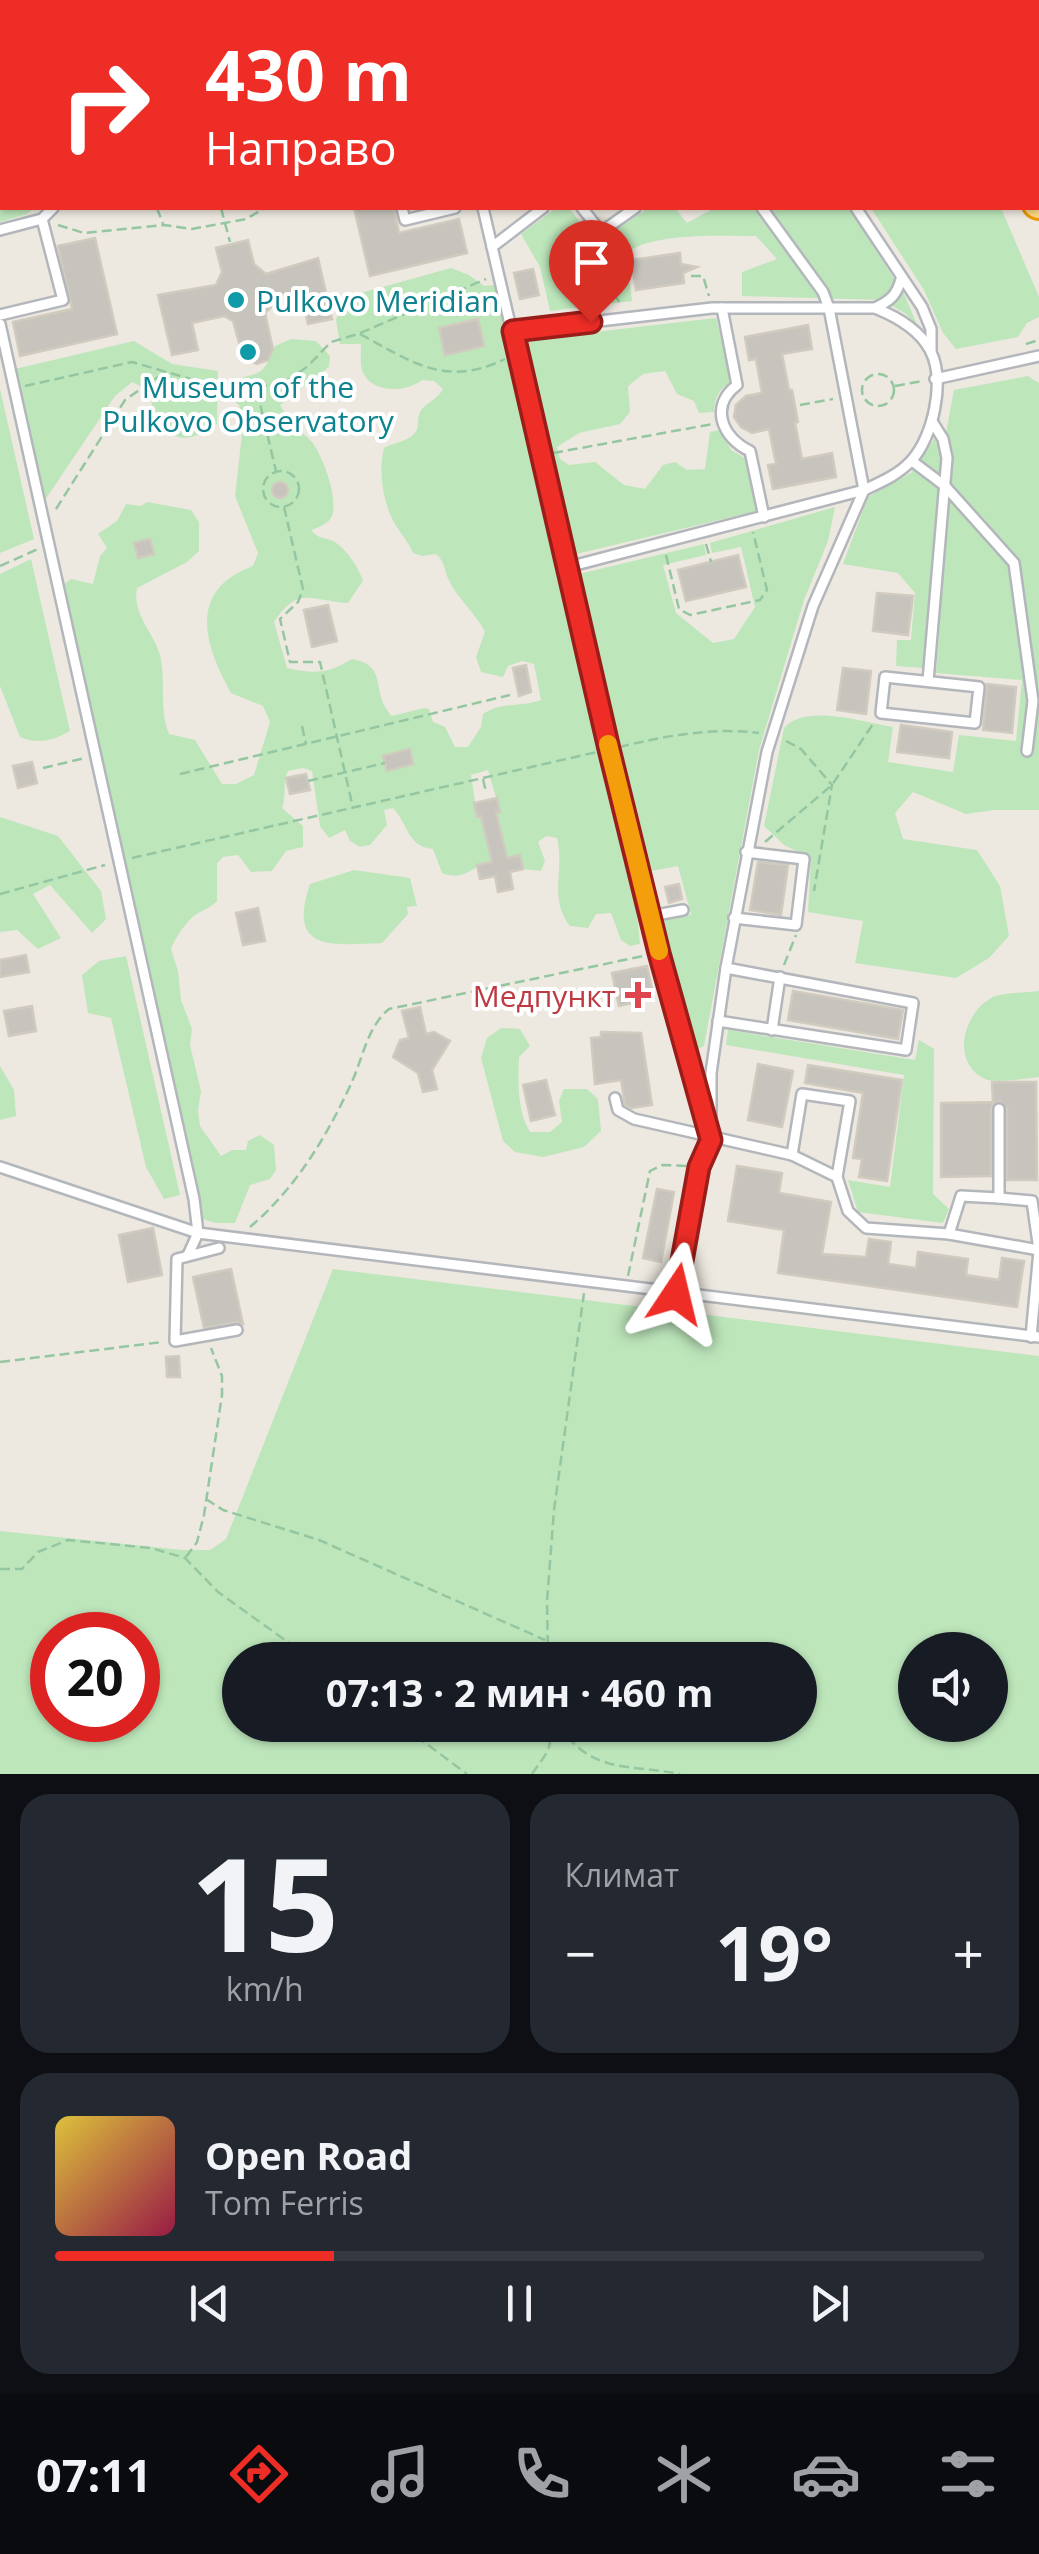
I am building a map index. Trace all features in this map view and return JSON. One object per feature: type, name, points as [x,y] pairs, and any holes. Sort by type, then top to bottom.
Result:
[{"type":"lane","points":[[0,230],[42,219],[51,210]]},
{"type":"lane","points":[[402,210],[405,220],[447,210]]},
{"type":"lane","points":[[483,210],[609,749],[659,953],[711,1140]]},
{"type":"lane","points":[[492,248],[540,210]]},
{"type":"lane","points":[[584,210],[601,232],[632,210]]},
{"type":"lane","points":[[676,1294],[699,1167],[711,1140],[718,1022],[767,752],[813,606],[864,490],[829,308],[823,292],[763,210]]},
{"type":"lane","points":[[568,566],[864,490],[894,476],[912,461],[933,423],[931,328],[922,307],[857,210]]},
{"type":"lane","points":[[0,315],[63,300],[42,219]]},
{"type":"lane","points":[[874,308],[889,301],[898,291],[901,278]]},
{"type":"lane","points":[[717,308],[738,385],[726,393],[721,422],[738,446],[750,451],[764,517]]},
{"type":"lane","points":[[513,331],[717,308],[874,308],[894,316],[931,351]]},
{"type":"lane","points":[[0,324],[198,1233],[188,1255]]},
{"type":"lane","points":[[935,379],[1039,356]]},
{"type":"lane","points":[[928,681],[946,486],[943,439],[933,423]]},
{"type":"lane","points":[[912,461],[946,486],[1014,563],[1033,701],[1027,751]]},
{"type":"lane","points":[[885,677],[979,687],[975,722],[881,712],[885,677]]},
{"type":"lane","points":[[734,918],[796,925],[804,859],[749,853]]},
{"type":"lane","points":[[651,916],[683,910]]},
{"type":"lane","points":[[718,1022],[906,1050],[914,1003],[726,968]]},
{"type":"lane","points":[[772,1030],[780,976]]},
{"type":"lane","points":[[692,1072],[698,1079],[712,1073]]},
{"type":"lane","points":[[792,1156],[802,1094],[850,1102],[837,1177],[848,1211],[866,1228],[949,1234],[1039,1250]]},
{"type":"lane","points":[[616,1098],[618,1110],[634,1120],[792,1156],[837,1177]]},
{"type":"lane","points":[[999,1110],[1000,1198]]},
{"type":"lane","points":[[0,1167],[198,1233],[1035,1337],[1039,1250],[1032,1201],[961,1196],[949,1234]]},
{"type":"lane","points":[[218,1248],[177,1259],[176,1341],[237,1330]]},
{"type":"path","points":[[158,210],[164,225]]},
{"type":"path","points":[[221,210],[230,242]]},
{"type":"path","points":[[42,219],[84,233],[164,225],[192,229],[225,224],[259,210]]},
{"type":"path","points":[[14,389],[132,362],[239,393],[257,390],[288,380],[308,366],[330,342],[358,334],[500,273]]},
{"type":"path","points":[[691,276],[703,276],[717,308]]},
{"type":"path","points":[[606,281],[630,318]]},
{"type":"path","points":[[358,334],[426,369],[478,373],[519,352]]},
{"type":"path","points":[[1026,344],[1039,340]]},
{"type":"path","points":[[45,528],[125,400],[167,371]]},
{"type":"path","points":[[874,374],[886,376],[894,386],[892,399],[882,406],[869,404],[862,394],[864,382],[874,374]]},
{"type":"path","points":[[894,386],[935,379]]},
{"type":"path","points":[[257,390],[276,472]]},
{"type":"path","points":[[800,405],[846,396]]},
{"type":"path","points":[[542,455],[721,422]]},
{"type":"path","points":[[276,472],[290,474],[298,486],[296,499],[284,507],[272,505],[264,494],[265,481],[276,472]]},
{"type":"path","points":[[284,507],[303,589],[298,602],[280,619],[290,662],[320,662],[354,808]]},
{"type":"path","points":[[663,544],[679,610],[690,616],[760,600],[767,590],[750,521]]},
{"type":"path","points":[[704,533],[711,562]]},
{"type":"path","points":[[0,566],[48,544]]},
{"type":"path","points":[[180,774],[510,695]]},
{"type":"path","points":[[749,853],[832,785],[881,712]]},
{"type":"path","points":[[302,726],[306,744]]},
{"type":"path","points":[[0,894],[119,861],[609,749]]},
{"type":"path","points":[[42,768],[96,756]]},
{"type":"path","points":[[308,781],[385,762]]},
{"type":"path","points":[[483,777],[486,792]]},
{"type":"path","points":[[238,1238],[290,1189],[315,1152],[382,1015],[390,1009],[659,953]]},
{"type":"path","points":[[626,1287],[650,1170],[662,1164],[699,1167]]},
{"type":"path","points":[[206,1498],[223,1510],[320,1540],[546,1640],[554,1510],[586,1282]]},
{"type":"path","points":[[185,1558],[196,1542],[206,1498],[223,1383],[204,1338]]},
{"type":"path","points":[[0,1362],[176,1341]]},
{"type":"path","points":[[0,1569],[22,1568],[38,1552],[68,1540],[152,1548],[185,1558],[218,1592],[288,1642]]},
{"type":"path","points":[[424,1742],[467,1774]]},
{"type":"path","points":[[532,1774],[551,1742]]},
{"type":"path","points":[[571,1742],[582,1755],[610,1767],[680,1774]]},
{"type":"green space","points":[[0,210],[32,210],[27,214],[0,222]]},
{"type":"green space","points":[[553,210],[571,210],[597,243],[645,210],[677,210],[687,223],[710,210],[850,210],[905,296],[918,327],[906,314],[882,300],[742,296],[742,272],[777,259],[756,236],[687,237],[637,247],[626,254],[632,301],[550,311],[540,267],[521,234]]},
{"type":"green space","points":[[872,210],[1002,210],[1039,297],[1039,317],[1027,323],[1018,337],[956,349],[943,333],[924,290]]},
{"type":"green space","points":[[451,268],[484,286],[494,285],[637,914],[640,944],[630,946],[621,940],[611,913],[596,914],[588,928],[570,926],[558,894],[557,838],[546,836],[538,842],[545,861],[541,871],[523,869],[520,855],[507,858],[496,812],[500,811],[488,770],[471,775],[477,816],[481,816],[492,862],[456,876],[442,873],[433,849],[413,839],[393,808],[384,810],[387,825],[370,845],[360,847],[350,841],[345,830],[329,838],[320,826],[312,771],[288,771],[282,808],[303,826],[303,847],[286,851],[272,871],[251,872],[238,855],[223,857],[217,863],[217,901],[192,918],[171,949],[181,1000],[192,1029],[190,1045],[201,1091],[200,1126],[221,1156],[232,1150],[246,1150],[248,1141],[260,1135],[274,1145],[276,1170],[270,1179],[250,1185],[235,1223],[215,1223],[203,1219],[199,1207],[57,600],[63,585],[71,579],[93,584],[100,556],[107,548],[98,534],[117,521],[126,504],[141,506],[147,502],[191,510],[199,522],[199,551],[187,562],[137,588],[138,606],[160,655],[169,734],[195,740],[222,784],[236,784],[254,775],[270,722],[263,706],[231,693],[213,655],[207,620],[218,589],[232,576],[253,566],[258,553],[235,496],[243,425],[239,405],[228,396],[231,381],[260,371],[275,346],[291,339],[316,341],[330,356],[329,367],[280,405],[316,448],[332,490],[331,518],[311,530],[342,548],[363,581],[348,603],[306,598],[283,610],[274,622],[287,668],[321,671],[352,659],[364,662],[375,674],[381,698],[392,716],[429,709],[433,722],[445,727],[455,747],[468,747],[481,727],[483,714],[490,710],[541,700],[534,664],[522,661],[508,666],[503,677],[481,672],[476,657],[485,632],[451,584],[441,559],[436,554],[413,553],[387,507],[382,476],[384,448],[413,435],[420,412],[443,389],[434,381],[422,380],[398,389],[372,384],[362,370],[361,344],[340,344],[336,320],[343,298]]},
{"type":"green space","points":[[716,318],[731,382],[718,394],[714,412],[699,413],[694,401],[677,394],[665,371],[643,374],[628,386],[630,412],[620,424],[579,433],[557,447],[560,459],[569,465],[595,462],[624,485],[645,489],[663,465],[675,462],[687,470],[705,469],[710,432],[720,430],[731,450],[745,458],[757,511],[576,554],[525,340]]},
{"type":"green space","points":[[134,341],[172,364],[218,371],[217,424],[191,437],[171,434],[157,418],[149,391],[132,382],[115,396],[43,503],[15,369]]},
{"type":"green space","points":[[1028,376],[1039,383],[1039,810],[966,814],[913,792],[895,813],[903,839],[977,850],[1000,886],[1009,936],[989,958],[956,978],[855,963],[863,921],[808,912],[811,858],[784,845],[764,826],[784,728],[793,721],[820,715],[893,727],[888,762],[953,772],[959,735],[1016,741],[1022,680],[936,673],[952,460],[946,433],[954,390]]},
{"type":"green space","points":[[0,389],[34,539],[0,553]]},
{"type":"green space","points":[[935,438],[942,460],[923,668],[896,666],[897,640],[911,640],[915,593],[898,573],[843,564],[868,497],[911,473]]},
{"type":"green space","points":[[835,507],[828,541],[804,600],[759,750],[704,1046],[696,1050],[691,1046],[662,921],[691,914],[678,866],[651,871],[579,574],[704,544],[706,555],[663,565],[676,613],[713,643],[734,639],[755,607],[741,547],[712,553],[710,543]]},
{"type":"green space","points":[[31,559],[70,731],[40,741],[20,737],[0,686],[0,574]]},
{"type":"green space","points":[[0,817],[58,836],[101,891],[106,919],[92,933],[50,885],[33,894],[61,938],[38,949],[17,930],[0,932]]},
{"type":"green space","points":[[354,870],[410,878],[417,906],[407,907],[408,914],[382,943],[318,940],[304,922],[310,884]]},
{"type":"green space","points":[[126,956],[180,1195],[164,1199],[146,1167],[111,1018],[88,1013],[82,975],[99,961]]},
{"type":"green space","points":[[1039,991],[1039,1077],[985,1079],[967,1062],[964,1050],[974,1014],[993,997]]},
{"type":"green space","points":[[501,1028],[520,1029],[530,1046],[519,1057],[518,1076],[521,1105],[530,1132],[550,1132],[562,1122],[559,1101],[564,1089],[587,1089],[598,1099],[601,1131],[584,1147],[543,1157],[515,1152],[503,1141],[481,1058],[487,1038]]},
{"type":"green space","points":[[728,1030],[915,1060],[919,1040],[934,1049],[933,1194],[949,1209],[943,1223],[858,1212],[848,1180],[890,1187],[904,1075],[726,1045]]},
{"type":"green space","points":[[0,1066],[14,1090],[16,1116],[0,1120]]},
{"type":"green space","points":[[333,1269],[1039,1356],[1039,1774],[0,1774],[0,1531],[210,1550],[226,1539]]},
{"type":"building","points":[[354,210],[394,210],[399,233],[459,219],[467,253],[370,276]]},
{"type":"building","points":[[95,238],[117,334],[20,356],[13,322],[72,309],[58,246]]},
{"type":"building","points":[[248,240],[254,264],[266,274],[318,258],[332,319],[308,324],[302,298],[273,305],[265,313],[273,349],[268,360],[257,364],[243,357],[233,321],[224,316],[192,323],[198,350],[172,355],[158,295],[216,285],[222,272],[216,248]]},
{"type":"building","points":[[680,253],[681,264],[697,267],[683,273],[684,283],[636,290],[631,260]]},
{"type":"building","points":[[533,269],[539,295],[520,299],[514,273]]},
{"type":"building","points":[[478,319],[484,346],[445,355],[439,328]]},
{"type":"building","points":[[808,325],[812,349],[782,354],[792,390],[802,459],[832,453],[836,477],[773,489],[768,465],[776,464],[769,429],[752,433],[734,417],[736,405],[746,396],[762,393],[756,359],[749,360],[745,337]]},
{"type":"building","points":[[280,482],[288,490],[280,498],[272,490]]},
{"type":"building","points":[[150,539],[154,554],[138,558],[134,543]]},
{"type":"building","points":[[738,555],[746,587],[686,601],[678,570]]},
{"type":"building","points":[[877,593],[913,596],[908,635],[873,631]]},
{"type":"building","points":[[328,605],[337,641],[312,647],[304,610]]},
{"type":"building","points":[[526,665],[531,692],[519,696],[513,668]]},
{"type":"building","points":[[843,668],[871,671],[866,714],[837,710]]},
{"type":"building","points":[[987,684],[1016,687],[1012,733],[983,730]]},
{"type":"building","points":[[901,725],[952,732],[949,758],[897,752]]},
{"type":"building","points":[[410,749],[413,764],[387,771],[383,756]]},
{"type":"building","points":[[32,762],[37,783],[18,788],[13,766]]},
{"type":"building","points":[[306,774],[310,790],[290,794],[286,778]]},
{"type":"building","points":[[497,798],[500,812],[496,812],[507,858],[520,855],[523,869],[510,872],[513,889],[498,892],[495,876],[480,879],[477,865],[492,862],[474,803]]},
{"type":"building","points":[[758,862],[788,865],[781,915],[750,910]]},
{"type":"building","points":[[679,884],[682,899],[669,903],[665,887]]},
{"type":"building","points":[[258,908],[265,941],[243,945],[236,913]]},
{"type":"building","points":[[26,955],[29,972],[0,977],[0,960]]},
{"type":"building","points":[[647,966],[654,998],[619,1006],[612,973]]},
{"type":"building","points":[[793,991],[903,1010],[898,1039],[788,1020]]},
{"type":"building","points":[[32,1006],[36,1031],[9,1036],[4,1011]]},
{"type":"building","points":[[420,1007],[426,1034],[434,1032],[450,1041],[432,1070],[437,1089],[423,1092],[418,1073],[393,1057],[400,1040],[409,1038],[402,1011]]},
{"type":"building","points":[[601,1032],[641,1033],[652,1105],[625,1105],[621,1080],[595,1084],[591,1038],[601,1037]]},
{"type":"building","points":[[758,1064],[793,1071],[782,1127],[748,1120]]},
{"type":"building","points":[[808,1065],[902,1080],[887,1181],[859,1177],[862,1159],[853,1158],[863,1093],[805,1083]]},
{"type":"building","points":[[546,1080],[555,1115],[531,1121],[523,1085]]},
{"type":"building","points":[[992,1082],[1036,1082],[1037,1180],[1007,1180],[1007,1109],[1000,1101],[991,1109],[991,1176],[941,1177],[941,1103],[993,1102]]},
{"type":"building","points":[[737,1166],[782,1173],[779,1193],[831,1202],[822,1254],[866,1257],[869,1239],[891,1242],[888,1264],[916,1268],[918,1252],[968,1259],[966,1275],[999,1280],[1002,1258],[1024,1261],[1017,1307],[778,1273],[784,1230],[728,1221]]},
{"type":"building","points":[[657,1189],[674,1192],[661,1262],[643,1258]]},
{"type":"building","points":[[153,1228],[162,1275],[128,1282],[119,1235]]},
{"type":"building","points":[[231,1269],[243,1324],[204,1328],[193,1277]]},
{"type":"building","points":[[179,1356],[180,1377],[167,1377],[166,1357]]},
{"type":"slow traffic","points":[[608,744],[659,951]]},
{"type":"place","name":"Pulkovo Meridian","points":[[236,300]]},
{"type":"place","name":"Museum of the Pulkovo Observatory","points":[[248,352]]},
{"type":"place","name":"Медпункт","points":[[638,995]]},
{"type":"route","points":[[591,322],[513,331],[609,749],[659,953],[711,1140],[699,1167],[676,1294]]}]
